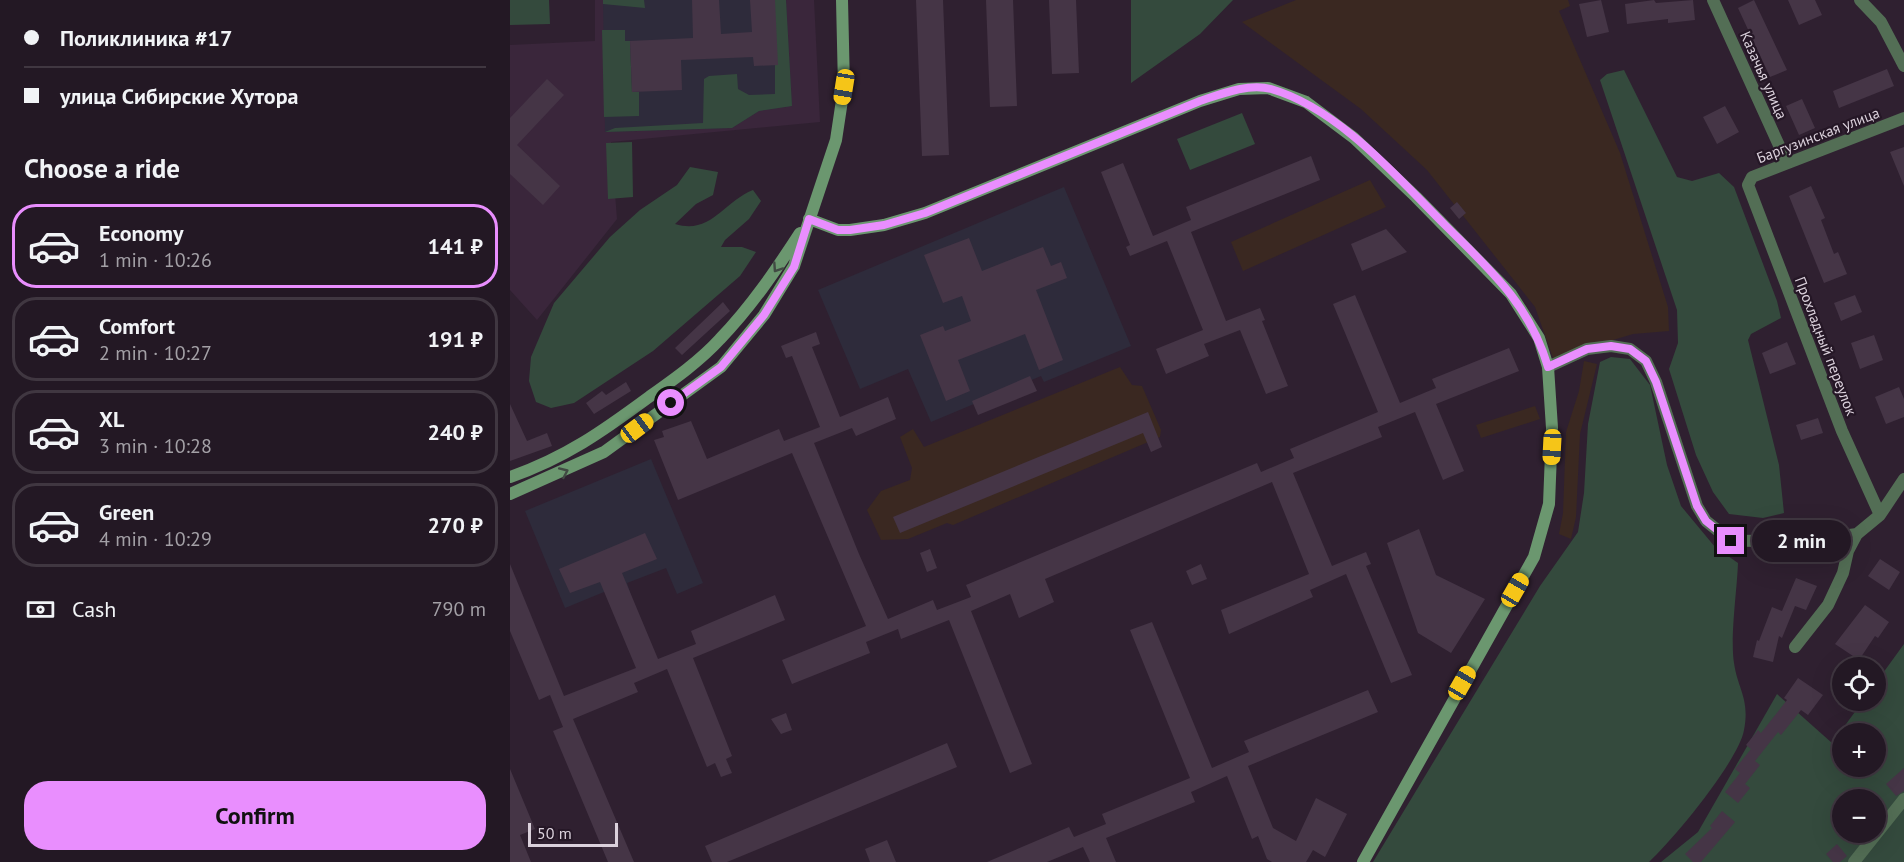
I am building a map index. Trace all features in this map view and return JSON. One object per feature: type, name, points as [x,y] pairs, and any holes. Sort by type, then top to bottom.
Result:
[{"type":"street","points":[[510,494],[604,452],[721,367],[764,315],[794,267],[836,140],[844,87],[842,0]]},
{"type":"street","name":"Казачья улица","points":[[1713,0],[1787,163]]},
{"type":"street","points":[[1860,0],[1881,22],[1904,66]]},
{"type":"street","points":[[809,219],[838,230],[884,225],[925,213],[1200,101],[1239,89],[1268,88],[1305,102],[1354,138],[1416,197],[1511,294],[1539,338],[1548,367],[1552,428],[1549,504],[1534,557],[1363,862]]},
{"type":"street","name":"Баргузинская улица","points":[[1748,185],[1752,177],[1904,118]]},
{"type":"street","name":"Прохладный переулок","points":[[1748,185],[1842,431],[1880,515]]},
{"type":"street","points":[[510,477],[542,466],[587,443],[671,381],[720,340],[760,293],[809,219]]},
{"type":"street","points":[[1548,367],[1587,349],[1611,346],[1630,349],[1646,361],[1656,382],[1697,506],[1706,521],[1731,541],[1812,540],[1857,534]]},
{"type":"street","points":[[1795,647],[1828,605],[1843,573],[1848,551],[1857,534],[1880,515],[1904,479]]},
{"type":"street","points":[[1854,862],[1904,799]]},
{"type":"shaded area","points":[[595,0],[814,0],[820,122],[611,142],[617,219],[537,320],[510,290],[510,45],[595,41]]},
{"type":"shaded area","points":[[603,0],[786,0],[792,106],[759,111],[732,128],[605,132]]},
{"type":"shaded area","points":[[1296,0],[1568,0],[1570,6],[1559,11],[1620,153],[1668,307],[1669,331],[1633,334],[1553,358],[1535,307],[1427,170],[1361,109],[1242,22]]},
{"type":"shaded area","points":[[1370,180],[1386,207],[1243,271],[1231,242]]},
{"type":"shaded area","points":[[1064,187],[1131,346],[1044,382],[1041,376],[931,422],[908,369],[860,389],[818,290]]},
{"type":"shaded area","points":[[1584,361],[1597,364],[1580,434],[1576,517],[1571,539],[1559,534],[1563,513],[1566,432],[1579,391]]},
{"type":"shaded area","points":[[1120,367],[1132,385],[1142,386],[1161,430],[1160,437],[953,525],[947,523],[908,539],[881,540],[867,510],[881,491],[910,480],[912,468],[900,437],[913,429],[924,447]]},
{"type":"shaded area","points":[[1535,406],[1540,419],[1481,438],[1476,425]]},
{"type":"shaded area","points":[[651,459],[703,583],[677,594],[666,568],[627,583],[631,595],[604,592],[565,608],[525,511]]},
{"type":"green space","points":[[510,0],[549,0],[550,24],[510,25]]},
{"type":"green space","points":[[603,0],[644,0],[645,8],[603,4]]},
{"type":"green space","points":[[775,0],[786,0],[792,106],[759,111],[732,128],[605,132],[615,128],[703,123],[704,79],[709,76],[737,74],[738,89],[749,95],[775,94]]},
{"type":"green space","points":[[1131,0],[1233,0],[1200,34],[1131,83]]},
{"type":"green space","points":[[602,30],[625,30],[625,41],[630,41],[632,92],[639,92],[639,116],[604,117]]},
{"type":"green space","points":[[1624,70],[1677,177],[1692,181],[1719,173],[1734,187],[1777,301],[1781,318],[1751,334],[1748,340],[1779,465],[1784,513],[1763,518],[1729,514],[1713,492],[1696,455],[1669,369],[1678,343],[1677,310],[1600,80],[1607,74]]},
{"type":"green space","points":[[1242,113],[1255,144],[1190,170],[1177,139]]},
{"type":"green space","points":[[632,142],[633,197],[608,199],[606,143]]},
{"type":"green space","points":[[690,167],[718,172],[713,195],[696,204],[675,224],[698,225],[708,221],[753,190],[761,201],[749,219],[725,240],[721,247],[742,247],[756,252],[740,276],[653,351],[574,403],[551,408],[536,402],[529,381],[531,357],[554,303],[610,237],[640,210],[677,185]]},
{"type":"green space","points":[[1611,357],[1630,359],[1650,385],[1667,465],[1681,506],[1715,547],[1738,563],[1733,653],[1746,710],[1744,730],[1739,743],[1704,799],[1649,862],[1373,862],[1540,586],[1578,532],[1584,493],[1588,424],[1600,362]]},
{"type":"green space","points":[[1904,644],[1904,862],[1661,862],[1698,832],[1777,694],[1832,743],[1832,777],[1886,777],[1886,723],[1847,723],[1856,711],[1886,711],[1886,669]]},
{"type":"building","points":[[692,0],[719,0],[721,34],[752,32],[750,0],[775,0],[778,65],[754,66],[753,57],[681,60],[682,90],[632,92],[630,41],[693,38]]},
{"type":"building","points":[[916,0],[943,0],[949,155],[922,156]]},
{"type":"building","points":[[986,0],[1013,0],[1017,106],[990,107]]},
{"type":"building","points":[[1049,0],[1076,0],[1079,73],[1052,74]]},
{"type":"building","points":[[1601,0],[1609,32],[1587,37],[1579,4]]},
{"type":"building","points":[[1654,0],[1656,3],[1693,0],[1695,20],[1668,23],[1668,19],[1627,24],[1625,4]]},
{"type":"building","points":[[1754,0],[1787,70],[1770,77],[1738,8]]},
{"type":"building","points":[[1788,0],[1815,0],[1822,15],[1799,25]]},
{"type":"building","points":[[1887,69],[1894,86],[1839,108],[1833,91]]},
{"type":"building","points":[[547,79],[564,95],[517,145],[560,186],[543,205],[510,174],[510,118]]},
{"type":"building","points":[[1802,99],[1815,128],[1799,135],[1786,106]]},
{"type":"building","points":[[1725,106],[1739,132],[1717,144],[1703,117]]},
{"type":"building","points":[[1904,147],[1904,186],[1890,152]]},
{"type":"building","points":[[1311,156],[1320,180],[1191,232],[1226,321],[1260,308],[1265,320],[1262,321],[1288,386],[1266,394],[1240,330],[1204,344],[1209,356],[1166,374],[1156,349],[1203,330],[1167,241],[1130,256],[1126,247],[1130,245],[1101,172],[1123,163],[1153,236],[1191,220],[1186,207]]},
{"type":"building","points":[[1811,186],[1825,218],[1821,220],[1834,254],[1838,252],[1847,274],[1824,283],[1789,196]]},
{"type":"building","points":[[1457,202],[1466,213],[1459,219],[1450,208]]},
{"type":"building","points":[[1386,229],[1407,252],[1362,271],[1351,244]]},
{"type":"building","points":[[969,238],[982,271],[1043,247],[1051,266],[1061,262],[1067,278],[1036,290],[1063,360],[1039,370],[1025,334],[958,360],[970,391],[946,401],[920,335],[943,326],[945,331],[971,321],[962,296],[943,303],[924,255]]},
{"type":"building","points":[[1355,295],[1400,403],[1436,388],[1432,379],[1509,348],[1519,371],[1436,404],[1464,471],[1443,480],[1415,412],[1378,427],[1382,437],[1293,473],[1332,566],[1366,552],[1371,564],[1366,566],[1412,675],[1391,683],[1346,574],[1310,590],[1313,597],[1229,634],[1221,610],[1309,574],[1272,482],[1045,579],[1054,602],[1019,618],[1010,594],[971,611],[1032,764],[1010,773],[949,620],[901,639],[898,629],[866,642],[870,653],[792,684],[782,660],[866,626],[792,453],[678,500],[654,440],[664,437],[662,431],[691,421],[707,459],[779,429],[784,441],[820,427],[792,356],[786,358],[781,346],[816,332],[820,344],[812,347],[840,417],[888,397],[896,419],[856,436],[852,428],[814,443],[859,554],[888,619],[933,600],[937,610],[971,597],[966,585],[1257,463],[1261,472],[1294,458],[1290,449],[1378,412],[1333,304]]},
{"type":"building","points":[[1855,295],[1862,312],[1841,321],[1834,303]]},
{"type":"building","points":[[723,302],[730,311],[682,355],[675,348]]},
{"type":"building","points":[[1874,335],[1883,360],[1860,369],[1851,343]]},
{"type":"building","points":[[1787,342],[1796,364],[1770,374],[1762,353]]},
{"type":"building","points":[[1030,376],[1037,391],[978,415],[972,401]]},
{"type":"building","points":[[626,382],[631,391],[594,414],[586,403],[602,391],[606,395]]},
{"type":"building","points":[[1899,387],[1904,399],[1904,417],[1886,424],[1875,397]]},
{"type":"building","points":[[510,404],[527,441],[547,433],[552,446],[510,461]]},
{"type":"building","points":[[1148,412],[1162,447],[1151,452],[1143,433],[900,533],[893,517]]},
{"type":"building","points":[[1818,418],[1823,433],[1801,440],[1796,425]]},
{"type":"building","points":[[1419,529],[1436,575],[1485,599],[1451,653],[1418,633],[1387,543]]},
{"type":"building","points":[[645,533],[657,559],[622,573],[658,659],[696,644],[691,631],[775,595],[785,620],[693,658],[732,756],[726,759],[732,773],[721,777],[715,763],[707,767],[667,669],[634,683],[638,692],[573,719],[634,862],[608,862],[553,731],[563,727],[550,695],[539,700],[510,631],[510,564],[564,696],[636,668],[600,582],[570,593],[559,569]]},
{"type":"building","points":[[930,549],[937,568],[927,572],[920,553]]},
{"type":"building","points":[[1880,559],[1900,572],[1889,590],[1868,576]]},
{"type":"building","points":[[1201,564],[1207,579],[1192,585],[1186,571]]},
{"type":"building","points":[[1796,578],[1817,586],[1806,610],[1795,606],[1782,638],[1779,636],[1773,662],[1753,657],[1757,640],[1759,641],[1772,607],[1782,611]]},
{"type":"building","points":[[1865,605],[1889,622],[1878,638],[1875,636],[1861,657],[1854,657],[1835,644]]},
{"type":"building","points":[[1152,622],[1212,768],[1249,752],[1244,741],[1368,690],[1378,712],[1248,766],[1273,828],[1296,841],[1316,798],[1347,814],[1325,857],[1313,850],[1306,862],[1272,862],[1267,859],[1258,836],[1252,839],[1227,776],[1191,792],[1195,802],[1106,838],[1116,862],[1090,862],[1083,847],[1047,862],[987,862],[1069,827],[1074,837],[1106,824],[1102,814],[1190,778],[1130,630]]},
{"type":"building","points":[[1798,678],[1823,695],[1808,715],[1801,710],[1781,735],[1778,732],[1755,761],[1760,765],[1745,784],[1750,788],[1738,803],[1725,792],[1740,773],[1735,769],[1751,749],[1746,745],[1758,730],[1761,733],[1787,700],[1784,698]]},
{"type":"building","points":[[786,713],[792,730],[781,734],[771,719]]},
{"type":"building","points":[[947,743],[957,767],[727,862],[712,862],[705,846]]},
{"type":"building","points":[[1904,768],[1904,791],[1896,796],[1886,784]]},
{"type":"building","points":[[510,769],[535,829],[520,835],[531,862],[510,862]]},
{"type":"building","points":[[1722,811],[1735,822],[1701,862],[1693,862],[1685,854],[1712,828],[1710,826]]},
{"type":"building","points":[[887,840],[896,862],[870,862],[865,849]]},
{"type":"building","points":[[1837,844],[1847,856],[1840,862],[1833,862],[1826,854]]},
{"type":"route","points":[[671,403],[721,367],[764,315],[794,267],[809,219],[838,230],[884,225],[925,213],[1200,101],[1239,89],[1268,88],[1305,102],[1354,138],[1457,237],[1511,294],[1539,338],[1548,367],[1587,349],[1611,346],[1630,349],[1646,361],[1656,382],[1697,506],[1706,521],[1731,541]]}]
